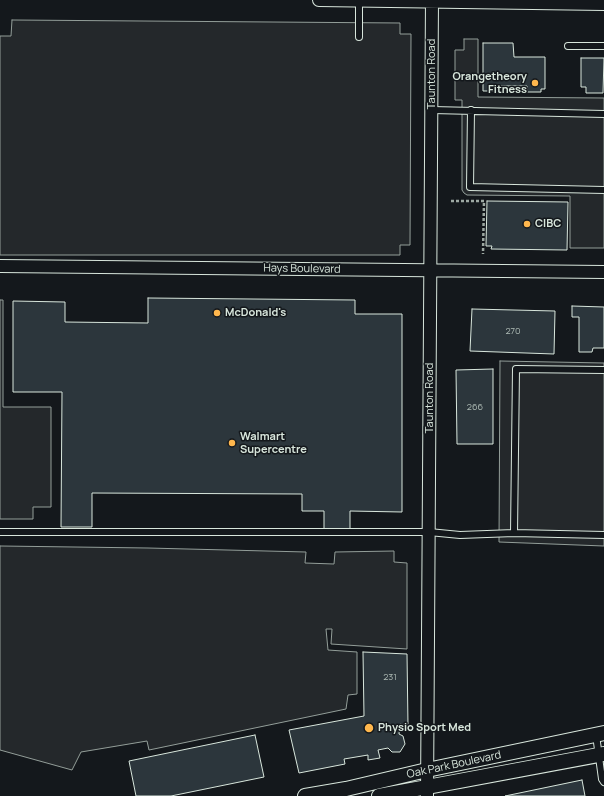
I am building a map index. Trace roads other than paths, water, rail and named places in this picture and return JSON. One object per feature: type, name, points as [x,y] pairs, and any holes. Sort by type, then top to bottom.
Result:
[{"type":"street","points":[[319,0],[590,2],[604,4]]},
{"type":"street","name":"Taunton Road","points":[[427,791],[432,1]]},
{"type":"street","name":"Hays Boulevard","points":[[0,266],[604,272]]},
{"type":"street","name":"Oak Park Boulevard","points":[[305,796],[346,789],[427,770],[600,734]]},
{"type":"street","name":"Oak Park Boulevard","points":[[379,796],[427,791],[602,755]]},
{"type":"lane","points":[[359,0],[360,37]]},
{"type":"lane","points":[[568,46],[604,46]]},
{"type":"lane","points":[[432,110],[604,114]]},
{"type":"lane","points":[[471,110],[470,187],[604,190]]},
{"type":"lane","points":[[514,533],[516,369],[604,370]]},
{"type":"lane","points":[[0,532],[429,532],[460,535],[514,533],[604,535]]},
{"type":"lane","points":[[600,734],[602,779],[604,782]]},
{"type":"place","name":"Orangetheory Fitness","points":[[535,83]]},
{"type":"place","name":"CIBC","points":[[527,224]]},
{"type":"place","name":"McDonald's","points":[[217,313]]},
{"type":"place","name":"Walmart Supercentre","points":[[232,443]]},
{"type":"place","name":"Physio Sport Med","points":[[369,728]]}]
